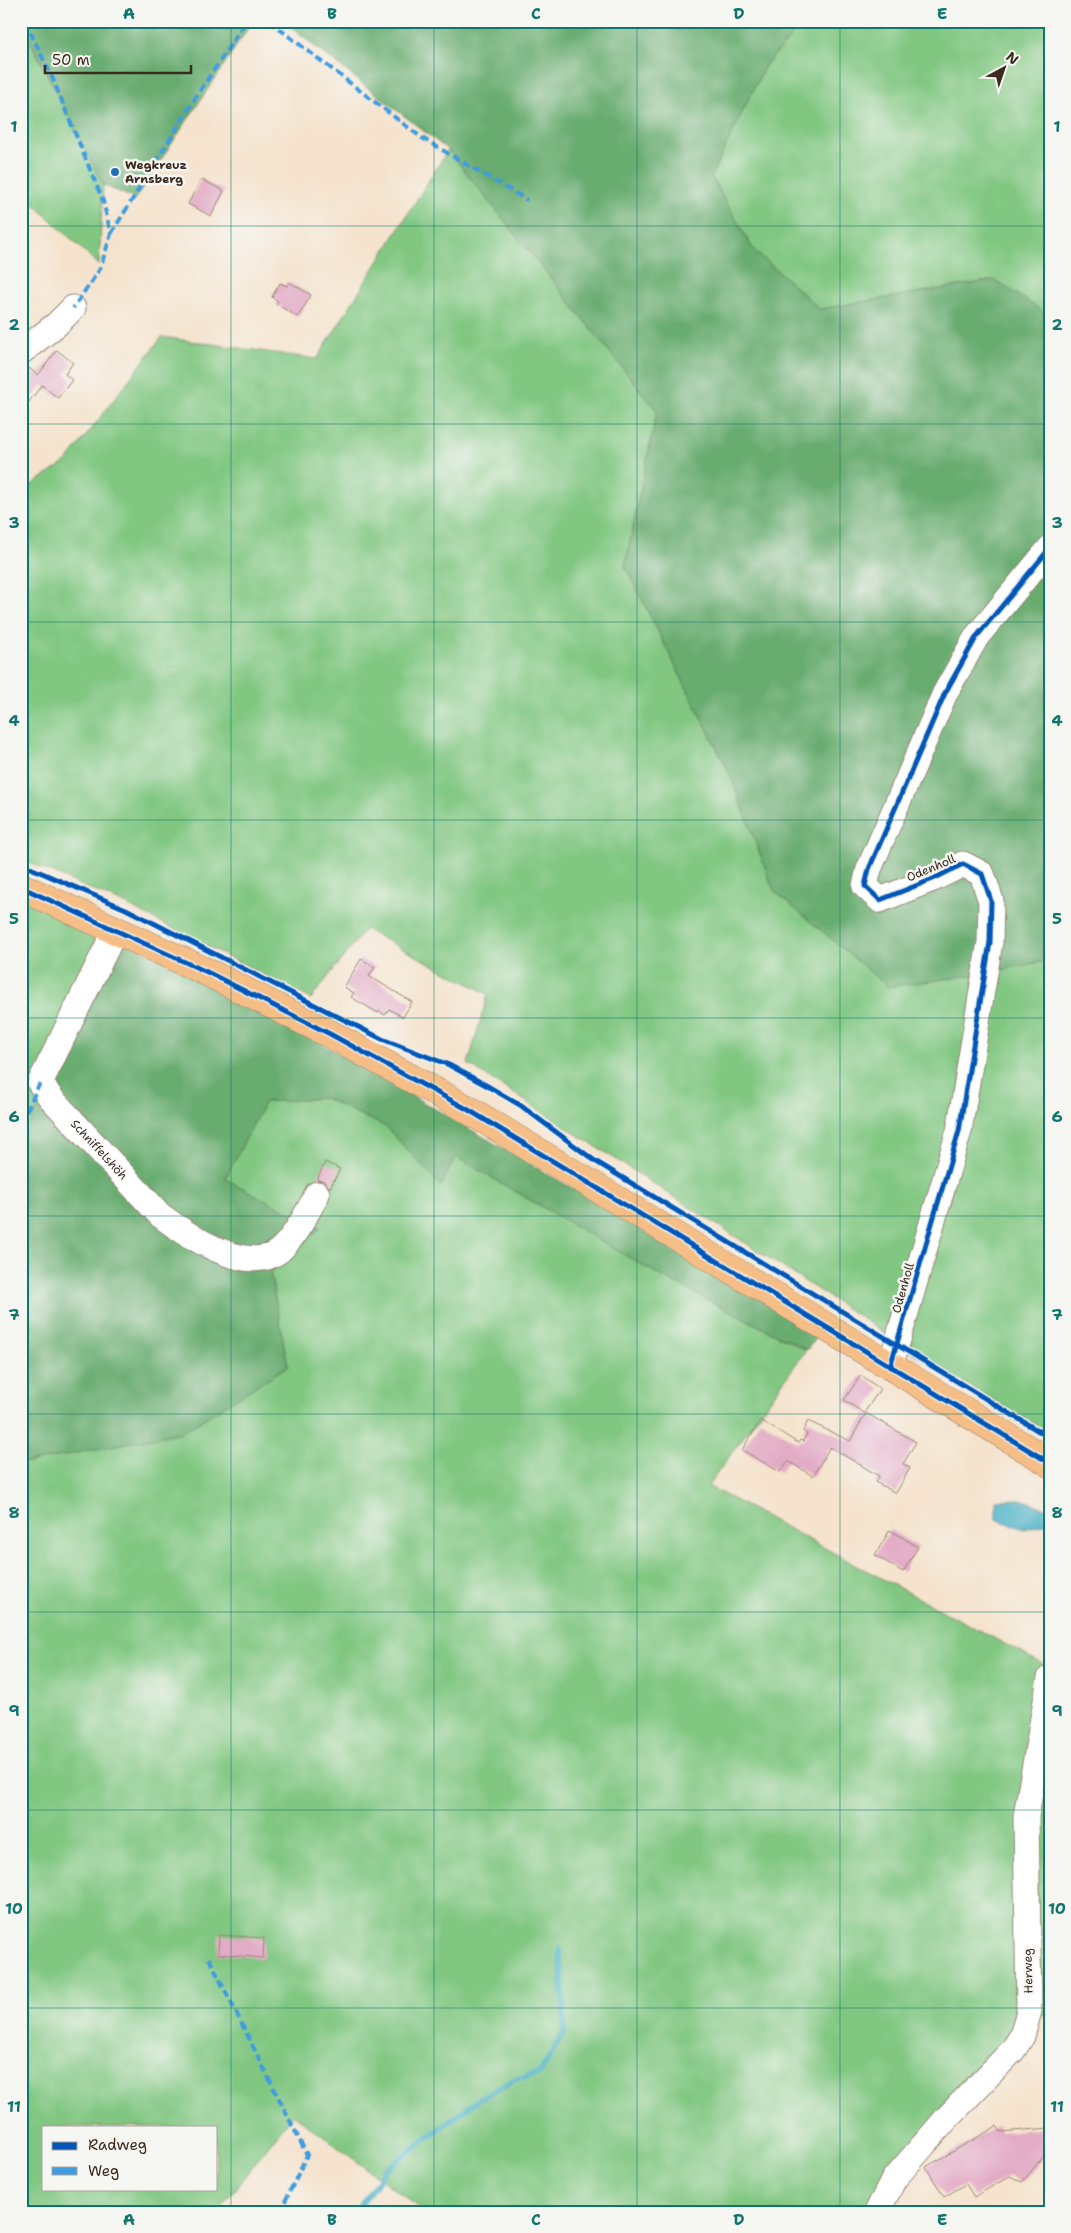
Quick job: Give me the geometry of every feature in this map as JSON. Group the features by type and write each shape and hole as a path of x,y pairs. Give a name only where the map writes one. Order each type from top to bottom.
{"main road":[{"path":"21,887 209,973 330,1034 467,1109 1050,1463"}],"street":[{"path":"21,352 57,324 73,308"},
{"name":"Odenholl","path":"890,1367 959,1130 990,942 990,901 982,874 963,864 933,879 880,900 865,886 869,869 945,694 977,636 1050,548"},
{"name":"Schniffelshöh","path":"116,929 40,1083 51,1098 160,1215 181,1231 211,1248 256,1259 270,1256 279,1251 304,1220 317,1194"},
{"name":"Herweg","path":"878,2212 894,2179 947,2118 1013,2050 1027,2022 1029,2011 1026,1816 1030,1783 1050,1678"}],"green space":[{"path":"21,21 253,21 135,199 103,185"},
{"path":"282,21 805,21 765,66 711,176 753,249 820,309 995,280 1050,316 1050,960 981,974 888,987 774,891 730,774 625,566 657,411 448,150"},
{"path":"805,21 1050,21 1050,316 994,280 820,309 753,249 711,176 765,66"},
{"path":"21,23 103,185 99,265 21,192"},
{"path":"448,150 657,411 625,566 730,774 774,891 981,974 956,1130 894,1339 468,1064 488,994 365,929 311,999 125,904 21,859 21,492 66,462 162,337 317,359"},
{"path":"21,897 121,938 21,1142"},
{"path":"121,938 317,1041 820,1331 807,1350 659,1275 456,1157 441,1186 386,1127 325,1098 265,1102 225,1179 320,1228 270,1272 288,1366 183,1432 27,1463 21,1459 21,1142"},
{"path":"1050,959 1050,1433 901,1346 987,973"},
{"path":"325,1098 386,1127 441,1186 456,1156 658,1274 806,1350 708,1486 1046,1666 1023,1784 1018,2034 874,2212 425,2212 293,2114 217,2212 21,2212 21,1459 27,1463 288,1366 270,1272 320,1228 225,1179 264,1102"},
{"path":"1050,1704 1050,2015 1034,2014 1034,1786"}],"water":[{"path":"1021,1499 1047,1509 1048,1523 1024,1529 996,1519 996,1500"}],"building":[{"path":"201,179 224,191 211,216 188,204"},
{"path":"289,282 311,295 298,317 276,304 278,301 272,297 280,283 287,286"},
{"path":"57,350 73,363 65,374 72,380 58,398 42,385 21,412 21,366 25,365 38,375"},
{"path":"361,959 375,967 369,976 412,1002 403,1017 389,1009 385,1015 379,1011 378,1013 351,997 354,993 344,987"},
{"path":"325,1162 340,1169 330,1188 324,1181 317,1180"},
{"path":"861,1375 880,1389 864,1413 844,1400"},
{"path":"866,1413 916,1442 903,1464 910,1468 896,1493 875,1482 879,1476 830,1447 813,1476 788,1461 780,1472 742,1450 760,1420 798,1443 800,1440 803,1441 807,1434 803,1431 808,1421 850,1441"},
{"path":"890,1530 918,1547 903,1572 875,1555"},
{"path":"219,1935 264,1938 263,1958 218,1954"},
{"path":"997,2126 1001,2132 1050,2128 1050,2149 1022,2182 1010,2176 974,2197 966,2184 944,2197 926,2167"}],"waterway":[{"path":"356,2212 386,2169 479,2099 516,2079 540,2073 565,2030 560,1949"}],"marked path":[{"path":"25,21 52,77 103,201 111,234 100,269 73,308"},
{"path":"111,234 194,100 246,21"},
{"path":"269,21 422,138 527,200"},
{"path":"21,1122 40,1083"},
{"path":"209,1958 307,2155 280,2212"}],"cycle path":[{"path":"890,1367 959,1131 990,942 991,901 982,874 963,864 933,879 880,900 865,886 869,869 945,693 977,636 1050,548"},
{"path":"21,864 126,909 382,1039 449,1065 484,1084 520,1105 595,1161 1050,1438"},
{"path":"21,887 209,973 330,1034 467,1109 1050,1463"}],"place":[{"name":"Wegkreuz Arnsberg","path":"115,172"}]}
